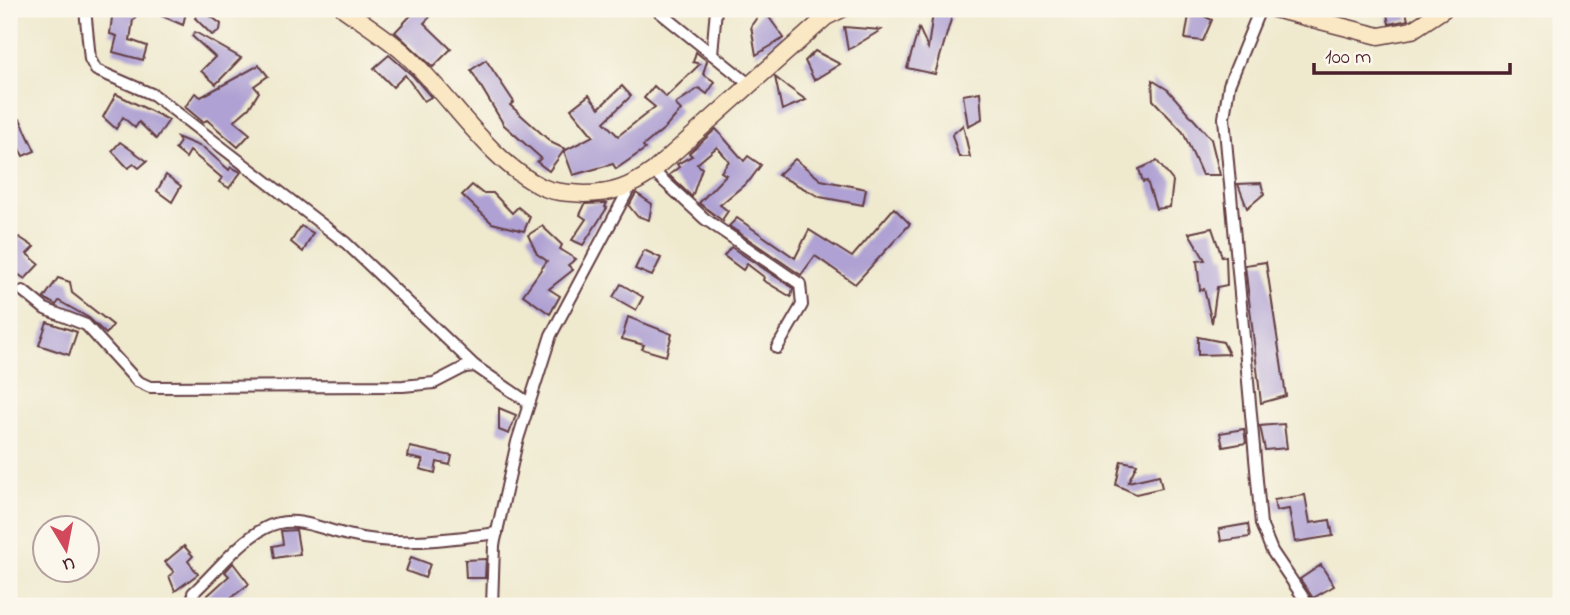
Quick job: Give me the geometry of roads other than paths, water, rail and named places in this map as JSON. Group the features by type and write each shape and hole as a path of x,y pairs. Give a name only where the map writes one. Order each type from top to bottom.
{"main road":[{"path":"344,9 404,53 520,174 543,188 563,193 611,192 630,187 653,171 826,17 842,9"},
{"path":"1274,9 1379,36 1412,30 1444,9"}],"street":[{"path":"85,9 90,60 96,70 154,94 346,243 475,366 529,403"},
{"path":"658,9 749,84"},
{"path":"712,54 716,9"},
{"path":"1260,9 1229,85 1224,118 1261,524 1272,551 1309,606"},
{"path":"653,171 705,219 800,284 802,305 777,348"},
{"path":"492,606 497,533 529,403 551,335 630,187"},
{"path":"23,291 45,309 86,325 133,377 150,387 403,386 434,383 475,366"},
{"path":"194,593 251,538 265,528 280,523 299,521 346,535 391,541 414,542 497,533"}]}
